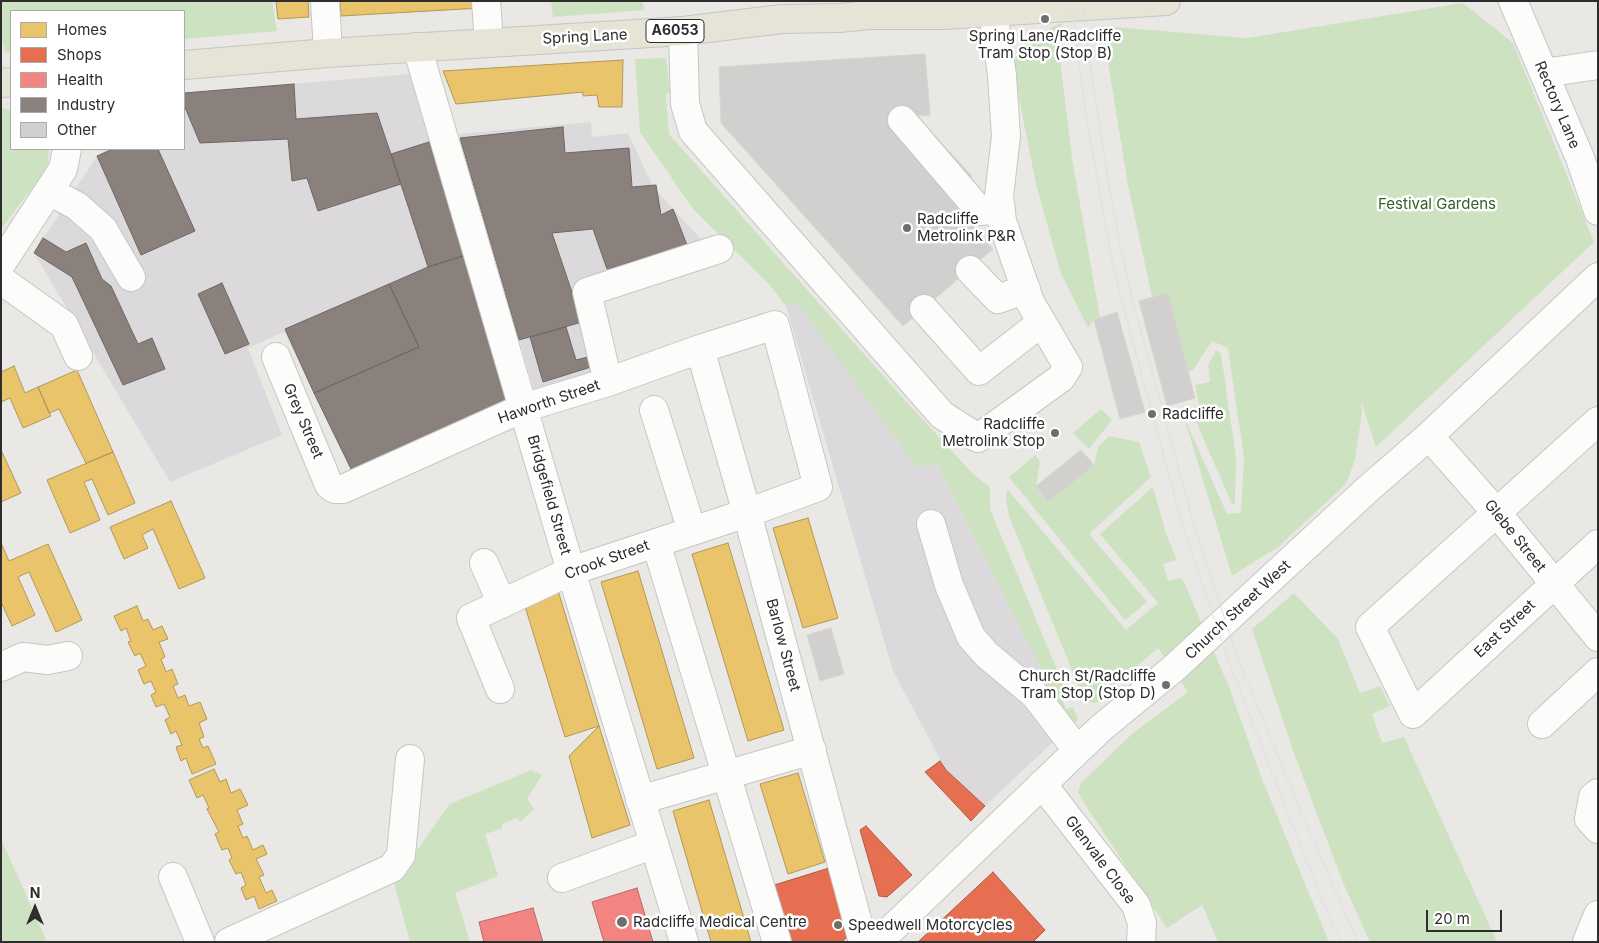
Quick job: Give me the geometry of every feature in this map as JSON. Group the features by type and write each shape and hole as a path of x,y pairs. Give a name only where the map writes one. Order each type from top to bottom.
{"main road":[{"name":"Spring Lane","path":"185,65 328,53 683,31 779,10 838,18 870,15 943,15 1166,1"}],"street":[{"path":"325,1 328,53"},
{"path":"486,1 489,43"},
{"name":"Rectory Lane","path":"1513,1 1544,73 1589,157 1598,211"},
{"path":"683,31 685,104 693,131 942,415 978,438 1060,378 1068,367 1030,302 1002,221 999,196 1006,136 1002,75 992,12"},
{"name":"Bridgefield Street","path":"417,47 571,571 684,942"},
{"path":"1544,73 1598,65"},
{"path":"902,120 980,211 1001,209"},
{"path":"1,264 63,169 67,150"},
{"path":"49,191 77,206 103,229 131,277"},
{"path":"608,382 587,292 719,249"},
{"path":"970,270 998,299 1026,289"},
{"name":"Church Street West","path":"879,940 1101,728 1174,669 1369,488 1429,436 1598,277"},
{"path":"1,280 64,324 78,356"},
{"path":"924,309 979,371 1042,322"},
{"name":"Haworth Street","path":"329,485 335,489 343,489 523,408 608,382 700,349 775,325 818,487"},
{"name":"Barlow Street","path":"700,349 812,750 879,940"},
{"name":"Grey Street","path":"276,357 329,485"},
{"path":"654,410 692,531"},
{"path":"1496,512 1598,421"},
{"name":"Glebe Street","path":"1429,436 1496,512 1598,637"},
{"name":"Crook Street","path":"500,689 471,618 571,571 818,487"},
{"name":"East Street","path":"1496,512 1370,627 1413,714 1598,544"},
{"path":"930,524 949,585 971,637 987,655 1035,695 1078,750"},
{"path":"656,543 777,942"},
{"path":"484,563 502,604"},
{"path":"1,667 23,657 48,660 68,656"},
{"path":"1542,724 1598,672"},
{"path":"640,800 812,750"},
{"path":"229,942 392,868 401,855 410,759"},
{"name":"Glenvale Close","path":"1042,784 1136,904 1142,923 1141,942"},
{"path":"1595,795 1589,820 1598,829"},
{"path":"562,878 654,844"},
{"path":"173,878 200,942"},
{"path":"1588,942 1598,915"}],"shaded area":[{"path":"410,74 429,142 466,255 352,471 284,332 248,348 282,435 170,482 34,253 97,156 105,150 185,150 185,93"},
{"path":"591,122 592,137 628,133 653,187 708,247 572,288 598,375 535,393 459,134"},
{"path":"798,303 916,467 938,465 1070,726 985,806 946,770 893,671 786,306"}],"green space":[{"path":"1,1 272,1 277,31 185,39 185,10 10,10 10,52 5,53 1,31"},
{"path":"551,1 642,1 645,10 553,17"},
{"name":"Festival Gardens","path":"1463,3 1513,43 1594,242 1376,447 1361,401 1362,413 1355,460 1346,484 1278,547 1232,576 1184,417 1227,514 1241,513 1244,458 1228,348 1212,341 1193,370 1188,372 1168,294 1152,297 1128,185 1102,26 1247,38"},
{"path":"1062,23 1059,52 1072,158 1100,318 1094,320 1088,328 1060,271 1036,184 1012,63 1021,49 1041,32"},
{"path":"666,58 670,91 666,95 669,134 902,397 974,475 990,487 990,509 1068,696 1062,700 1066,709 1073,707 1078,720 1070,726 938,465 916,467 798,304 786,306 769,284 693,209 640,132 635,59"},
{"path":"1,108 10,110 10,150 49,150 47,168 1,229"},
{"path":"1216,350 1221,354 1236,458 1235,503 1232,504 1190,408 1199,405 1195,385 1210,382 1208,365"},
{"path":"1101,409 1112,420 1089,449 1073,433"},
{"path":"1109,436 1139,442 1151,477 1089,534 1147,602 1125,620 1009,477 1035,455 1040,462 1036,486 1048,501 1094,465 1098,447"},
{"path":"1153,487 1166,534 1177,560 1163,564 1168,581 1181,578 1184,582 1229,687 1262,779 1329,942 1218,942 1202,905 1167,928 1078,792 1081,783 1133,733 1188,692 1158,648 1096,703 1085,702 1009,516 1006,499 1007,489 1126,630 1158,603 1100,534"},
{"path":"1294,593 1338,639 1360,693 1380,686 1390,706 1372,714 1382,743 1404,737 1497,942 1370,942 1344,885 1295,756 1252,629"},
{"path":"531,770 542,775 527,799 534,809 520,822 517,818 502,824 502,829 485,834 498,876 455,893 470,942 410,942 394,883 450,804"},
{"path":"1,839 47,942 1,942"}],"building: Homes":[{"path":"276,1 308,1 309,17 278,19"},
{"path":"340,1 481,1 481,8 341,16"},
{"path":"623,60 622,107 599,107 597,95 583,96 583,92 456,104 443,71"},
{"path":"14,366 25,393 38,387 51,416 23,428 10,398 1,402 1,372"},
{"path":"77,370 113,452 86,463 59,409 49,413 38,387"},
{"path":"1,450 21,493 1,502"},
{"path":"113,452 135,503 108,515 92,479 84,482 100,520 70,533 47,480"},
{"path":"171,501 205,578 179,589 153,529 142,535 148,548 124,559 110,527"},
{"path":"808,518 838,618 803,628 773,528"},
{"path":"1,543 9,561 48,544 82,620 56,632 29,572 18,577 35,615 12,626 1,602"},
{"path":"728,543 784,730 748,741 692,554"},
{"path":"638,571 694,758 657,769 601,582"},
{"path":"557,587 599,726 565,737 524,603"},
{"path":"137,606 143,621 148,619 153,630 162,626 168,639 159,642 165,657 161,659 166,672 172,669 178,684 173,686 178,698 185,695 189,706 200,702 207,719 199,723 204,737 199,739 203,748 208,746 216,764 192,774 186,758 181,761 176,747 182,745 176,731 171,734 165,720 170,717 164,704 156,707 151,695 156,692 151,681 144,684 138,670 146,666 140,653 135,656 128,642 131,641 126,628 121,631 114,616"},
{"path":"599,726 630,825 592,838 569,756"},
{"path":"214,769 220,782 226,779 231,793 240,789 248,805 237,810 243,824 238,826 243,838 247,836 253,850 263,845 267,854 256,859 264,875 259,877 266,893 272,890 277,901 259,909 254,896 246,900 241,888 246,885 241,872 236,874 229,860 232,858 228,848 222,850 215,834 219,832 207,809 209,808 203,795 197,798 189,780"},
{"path":"798,773 825,862 788,874 760,784"},
{"path":"709,800 751,942 711,942 673,811"}],"building: Shops":[{"path":"940,761 946,770 985,806 971,821 925,772"},
{"path":"866,826 912,875 887,897 879,896 860,830"},
{"path":"829,868 851,933 842,942 788,942 771,886"},
{"path":"993,872 1045,930 1033,942 918,942"}],"building: Health":[{"name":"Radcliffe Medical Centre","path":"637,888 653,942 604,942 592,902"},
{"path":"533,908 543,942 484,942 479,922"}],"building: Industry":[{"path":"294,84 296,119 377,113 401,184 318,211 307,178 292,181 288,139 200,143 185,107 185,93"},
{"path":"563,127 565,153 629,148 632,187 656,185 661,215 673,209 687,245 607,269 593,229 552,233 582,322 519,340 460,138"},
{"path":"429,142 466,255 428,267 391,154"},
{"path":"111,150 158,150 195,231 141,255 97,156"},
{"path":"43,238 66,252 86,243 102,279 111,286 138,344 152,338 165,369 123,385 72,277 34,253"},
{"path":"466,255 509,400 352,471 314,393 419,347 389,284 428,267"},
{"path":"222,283 249,344 225,354 198,294"},
{"path":"389,284 419,347 314,393 285,329"},
{"path":"566,327 576,360 588,357 591,367 543,382 530,337"}],"building: Other":[{"path":"925,54 930,115 916,116 972,176 948,197 993,249 903,326 721,123 719,67"},
{"path":"1168,293 1195,398 1167,406 1139,301"},
{"path":"1117,312 1145,412 1120,419 1094,320"},
{"path":"1081,450 1094,465 1048,502 1036,486"},
{"path":"831,628 844,674 820,681 807,635"}],"tram line":[{"path":"1071,1 1086,115 1111,256 1184,530 1230,665 1341,942"},
{"path":"1083,1 1085,32 1120,245 1134,306 1194,525 1237,656 1301,812 1358,942"}],"place":[{"name":"Spring Lane/Radcliffe Tram Stop (Stop B)","path":"1045,19"},
{"name":"Radcliffe Metrolink P&R","path":"907,228"},
{"name":"Radcliffe","path":"1152,414"},
{"name":"Radcliffe Metrolink Stop","path":"1055,433"},
{"name":"Church St/Radcliffe Tram Stop (Stop D)","path":"1166,685"},
{"name":"Radcliffe Medical Centre","path":"622,922"},
{"name":"Speedwell Motorcycles","path":"838,925"}]}
